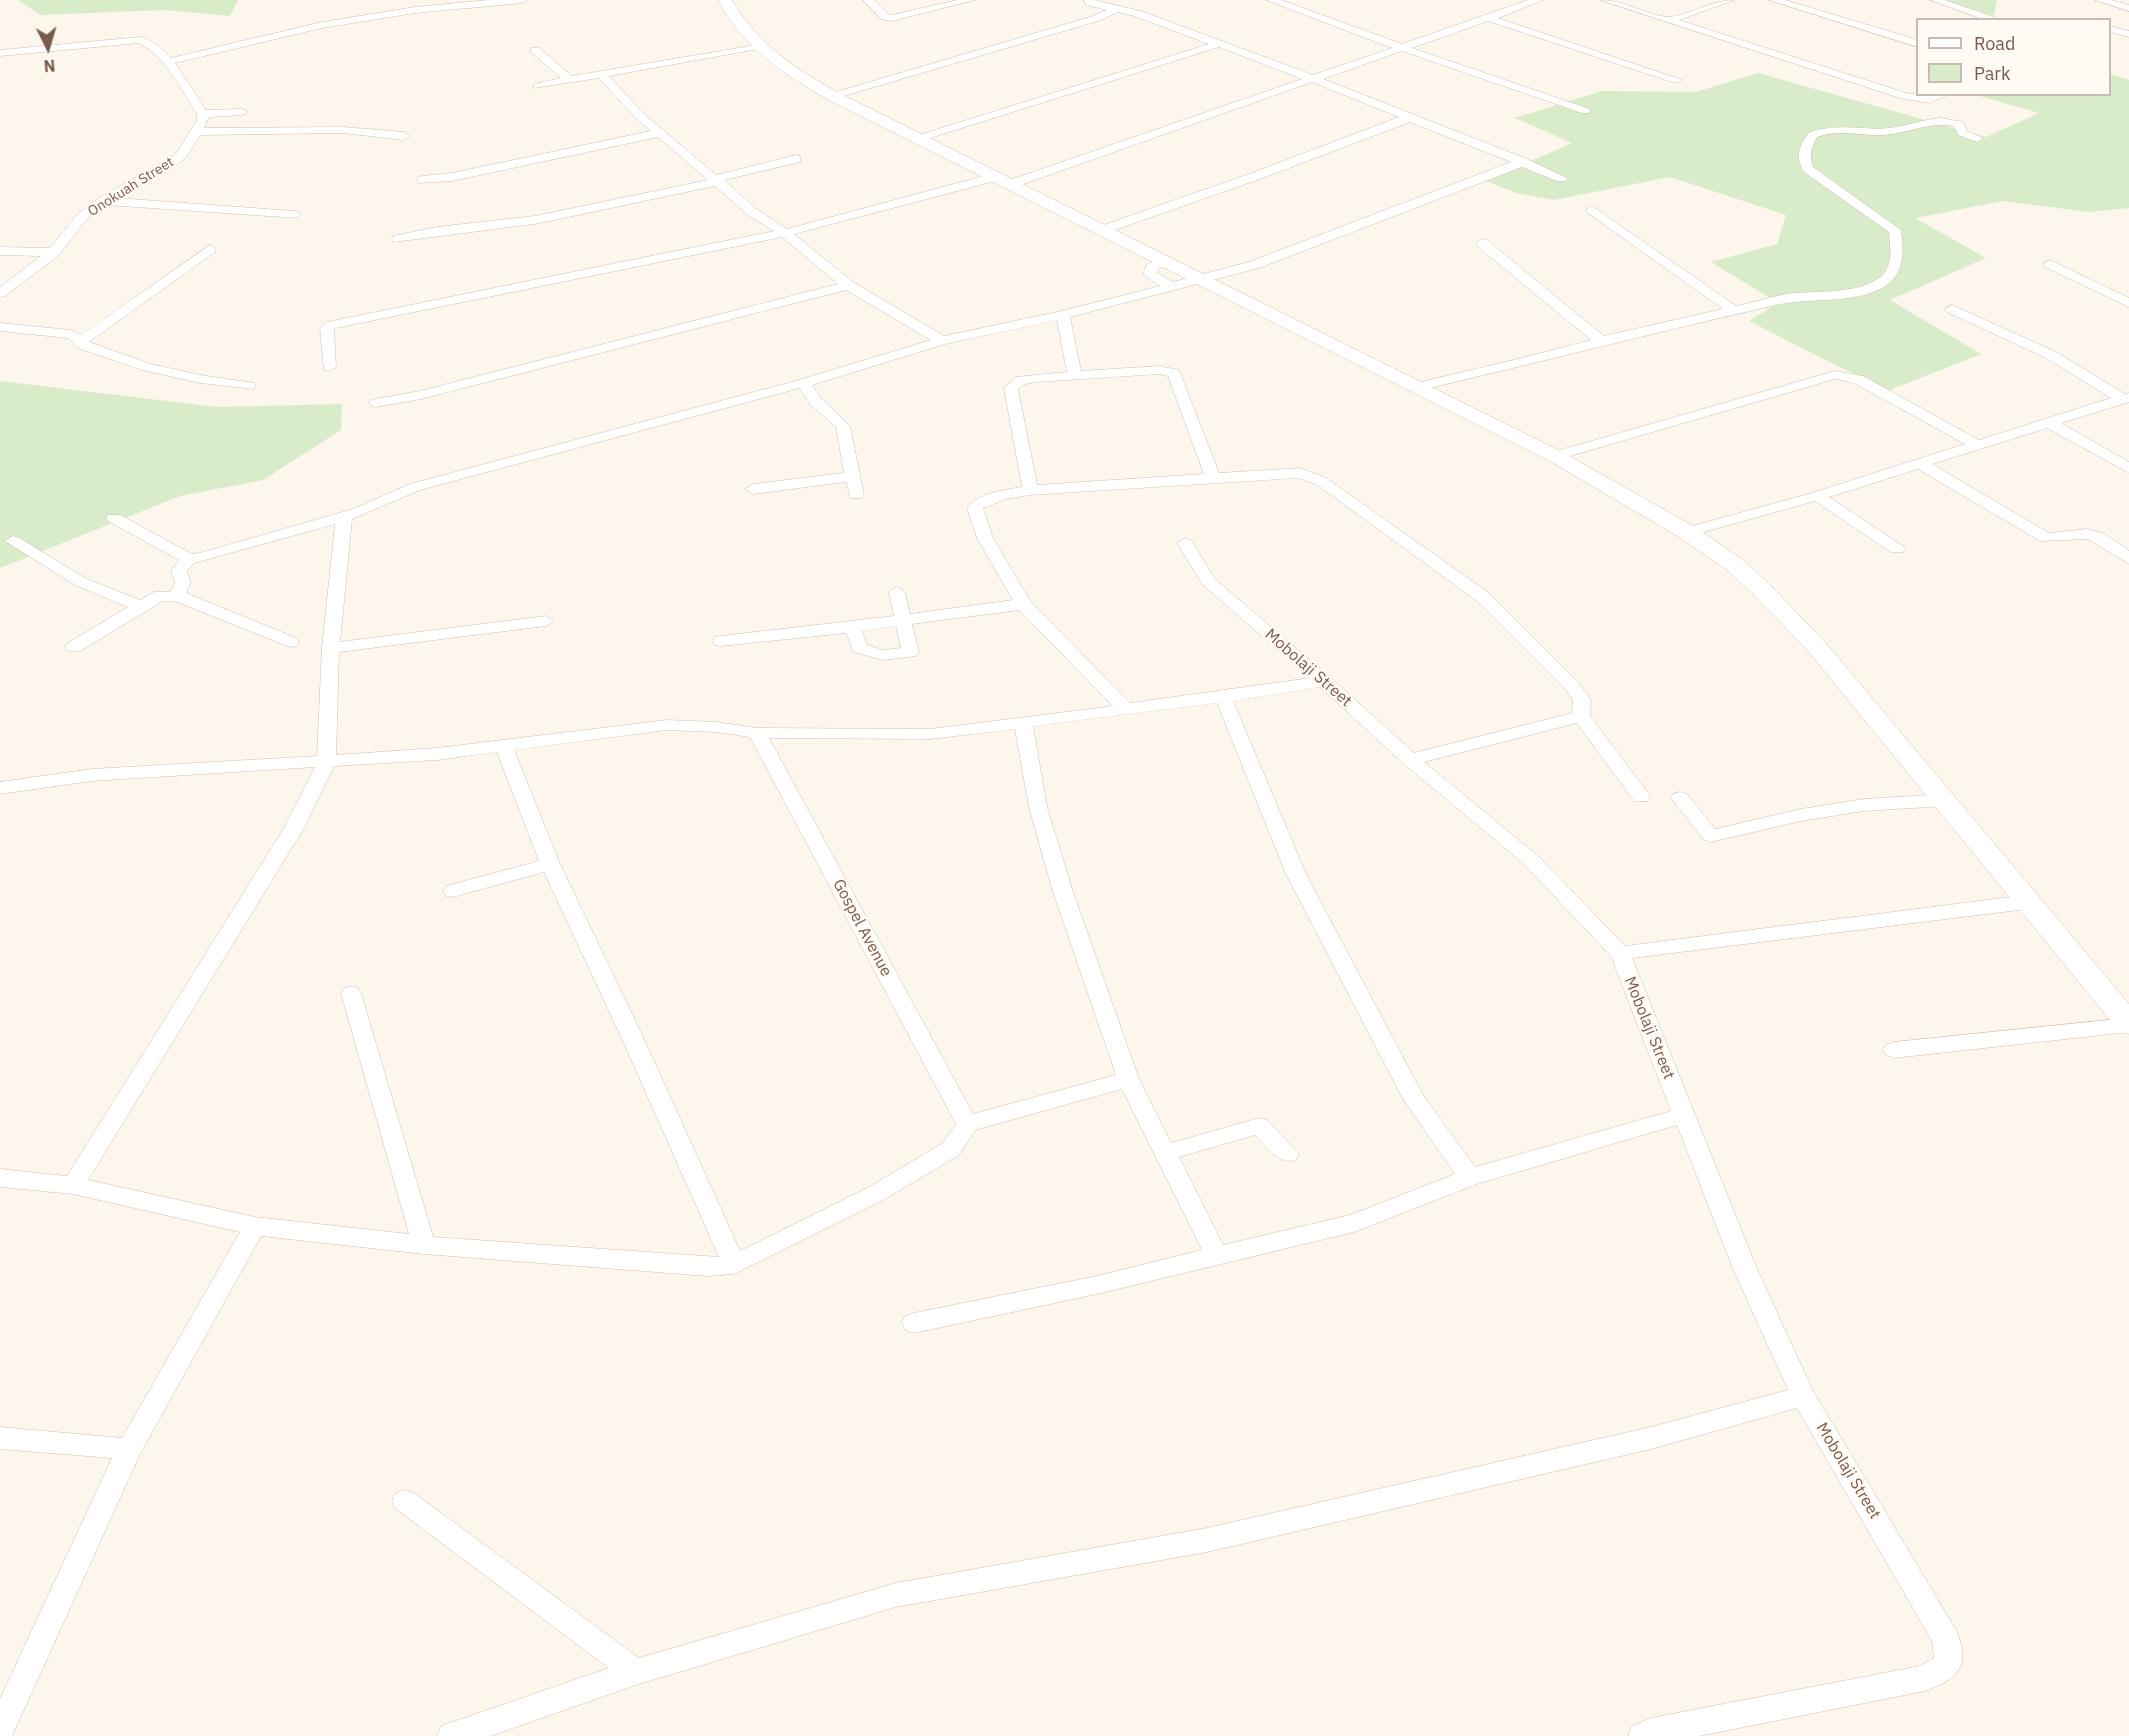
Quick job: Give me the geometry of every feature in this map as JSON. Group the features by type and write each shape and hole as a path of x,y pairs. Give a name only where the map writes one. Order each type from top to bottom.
{"street":[{"path":"167,62 322,25 389,14 522,0"},
{"path":"725,0 733,16 758,46 780,65 833,96 1555,456 1628,496 1735,565 1816,646 2129,1024"},
{"path":"868,0 885,17 890,18 970,0"},
{"path":"1089,0 1090,3 1137,13 1311,78 1561,178"},
{"path":"1271,0 1401,48 1586,111"},
{"path":"329,367 327,329 332,325 784,233 1003,180 1401,48 1538,0"},
{"path":"1605,0 1904,96 1929,100 1940,96"},
{"path":"1670,20 1729,0"},
{"path":"1774,0 1916,44"},
{"path":"1935,0 1990,18"},
{"path":"2100,0 2128,8"},
{"path":"2109,18 2128,8"},
{"path":"833,96 1094,19 1117,9"},
{"path":"1489,18 1676,80"},
{"path":"2111,30 2129,34"},
{"path":"0,53 134,40 152,46 167,62 203,114 242,112"},
{"path":"920,138 1219,44"},
{"path":"538,86 758,46"},
{"path":"535,50 570,80"},
{"path":"601,74 638,114 752,212 784,233 848,285 942,341"},
{"name":"Onokuah Street","path":"0,293 54,252 82,218 103,201 174,162 183,153 203,120 203,114"},
{"path":"1102,230 1256,176 1411,117"},
{"path":"1417,387 1525,362 1600,341 1788,298 1862,290 1887,278 1892,271 1898,257 1895,230 1808,169 1804,156 1813,135 1834,130 1889,132 1945,120 1959,124 1961,132 1977,138"},
{"path":"195,132 343,130 404,136"},
{"path":"422,180 452,177 660,133"},
{"path":"718,182 717,178 796,159"},
{"path":"114,518 189,559 217,555 344,517 370,508 415,487 804,383 942,341 1063,315 1254,265 1523,162"},
{"path":"398,239 436,231 535,220 718,182"},
{"path":"103,201 294,215"},
{"path":"1592,210 1734,310"},
{"path":"1482,243 1600,341"},
{"path":"80,342 210,249"},
{"path":"0,251 54,252"},
{"path":"1166,262 1152,267 1150,274 1171,287"},
{"path":"2050,264 2129,303"},
{"path":"376,403 421,395 496,374 615,347 848,285"},
{"path":"1952,309 2050,355 2126,398"},
{"path":"1063,315 1075,375"},
{"path":"0,327 70,334 90,348 147,367 200,379 249,386"},
{"path":"1030,490 1011,387 1021,380 1075,375 1159,370 1174,373 1214,478"},
{"path":"1555,456 1835,375 1858,379 1977,445"},
{"path":"804,383 815,401 843,426 856,495"},
{"path":"1687,532 1817,496 2126,398"},
{"path":"2049,423 2129,468"},
{"path":"1919,463 2046,538 2088,534 2099,537 2129,559"},
{"path":"1126,709 1023,604 984,538 975,508 984,500 1030,490 1300,473 1321,481 1483,597 1572,686 1582,700 1581,716 1641,797"},
{"path":"753,489 853,477"},
{"path":"1817,496 1897,549"},
{"path":"73,1185 294,828 326,763 331,648 344,517"},
{"path":"13,542 81,582 141,606"},
{"name":"Mobolaji Street","path":"1185,543 1209,582 1324,681 1410,760 1530,859 1620,953 1745,1269 1803,1396 1946,1639 1948,1665 1925,1678 1652,1732 1642,1736"},
{"path":"176,596 183,582 179,572 189,559"},
{"path":"852,627 860,648 883,655 910,652 897,592"},
{"path":"74,647 141,606 160,597 176,596 290,642"},
{"path":"721,641 852,627 1023,604"},
{"path":"331,648 546,621"},
{"path":"0,788 92,775 326,763 504,747 667,725 716,727 757,733 930,734 1223,697 1324,681"},
{"path":"1223,697 1296,874 1414,1099 1470,1178"},
{"path":"1410,760 1581,716"},
{"path":"1023,723 1038,807 1062,889 1128,1079 1216,1255"},
{"name":"Gospel Avenue","path":"757,733 967,1124"},
{"path":"504,747 550,864 633,1039 734,1265"},
{"path":"1680,798 1711,836 1801,815 1864,805 1945,800"},
{"path":"453,891 550,864"},
{"path":"1620,953 2027,902"},
{"path":"351,993 424,1245"},
{"path":"1894,1050 2129,1024"},
{"path":"0,1178 73,1185 255,1226 424,1245 707,1267 734,1265 877,1193 951,1149 967,1124 1128,1079"},
{"path":"914,1323 1097,1285 1354,1223 1470,1178 1685,1115"},
{"path":"1165,1153 1259,1126 1288,1154"},
{"path":"0,1730 129,1449 255,1226"},
{"path":"451,1736 636,1672 896,1595 1207,1540 1651,1437 1803,1396"},
{"path":"0,1438 129,1449"},
{"path":"405,1501 636,1672"}],"green space":[{"path":"18,0 238,0 230,16 164,10 40,15"},
{"path":"1943,0 1997,0 1994,16"},
{"path":"1758,73 1986,137 2039,113 1980,96 2111,96 2111,74 2129,80 2129,208 2089,212 2003,201 1915,218 1986,258 1890,300 1981,354 1887,391 1749,321 1778,303 1711,262 1777,244 1786,215 1670,177 1554,200 1516,193 1486,181 1572,143 1515,118 1602,91 1696,92"},
{"path":"0,381 217,407 342,404 341,430 263,480 180,496 0,568"}]}
